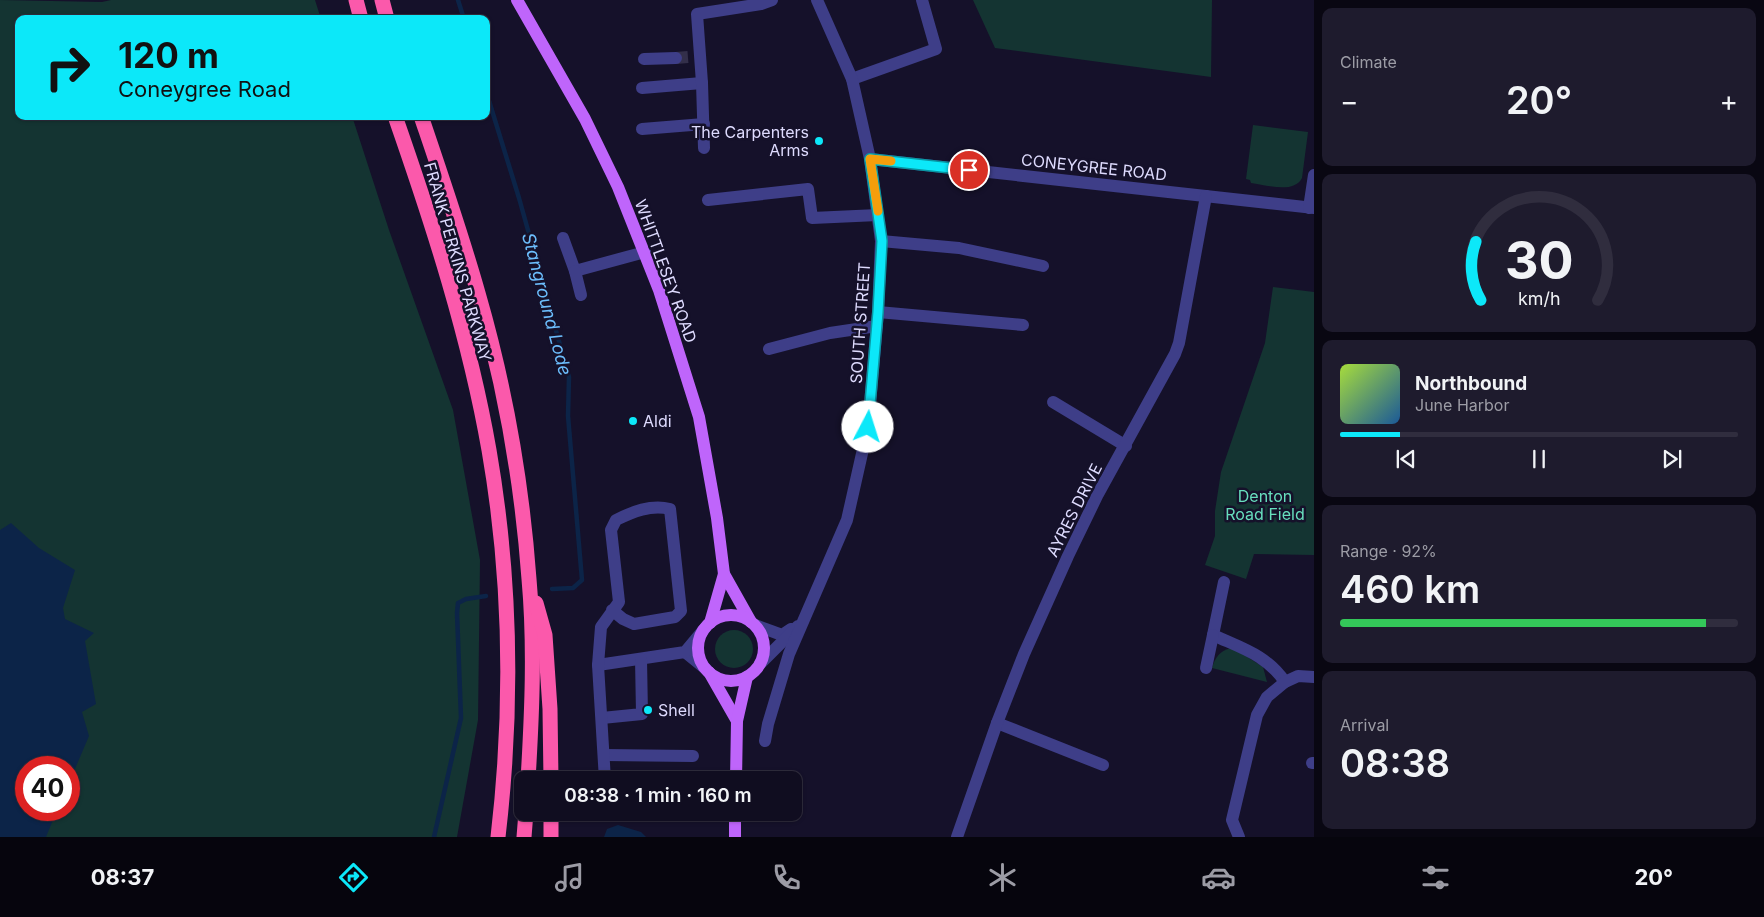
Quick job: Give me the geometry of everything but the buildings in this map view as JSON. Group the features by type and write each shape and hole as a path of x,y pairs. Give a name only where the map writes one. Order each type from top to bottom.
{"highway":[{"path":"356,0 360,15"},
{"path":"382,0 386,15"},
{"name":"FRANK PERKINS PARKWAY","path":"396,120 454,297 475,382 489,450 503,572 506,636 507,711 503,793 498,837"},
{"name":"FRANK PERKINS PARKWAY","path":"422,120 476,285 499,377 513,447 530,580 532,712 529,771"},
{"path":"530,580 545,635 550,708 551,771"},
{"path":"490,837 503,793"},
{"path":"524,837 525,821"},
{"path":"551,837 552,821"}],"main road":[{"name":"WHITTLESEY ROAD","path":"517,0 585,118 618,187 645,252 699,417 717,518 724,574 753,623"},
{"name":"WHITTLESEY ROAD","path":"708,625 724,574"},
{"path":"707,670 717,678 727,681 747,677 755,671 764,654 764,644 761,634 753,623 741,616 719,617 708,625 700,637 698,648 700,659 737,722"},
{"path":"736,771 737,722 747,677"},
{"path":"735,821 735,837"}],"street":[{"path":"704,148 702,83 688,57 697,14 760,4 772,0"},
{"name":"SOUTH STREET","path":"760,664 805,618 847,520 868,427 877,326 882,241 870,159 852,79 817,0"},
{"path":"852,79 936,49 922,0"},
{"path":"644,59 688,57"},
{"path":"642,88 702,83"},
{"path":"642,128 704,124"},
{"name":"CONEYGREE ROAD","path":"870,159 1311,208"},
{"path":"1311,208 1314,175"},
{"path":"708,200 808,189 812,218 878,214"},
{"name":"AYRES DRIVE","path":"957,837 997,723 1024,654 1068,556 1098,494 1170,364 1179,343 1206,196"},
{"path":"563,238 581,295"},
{"path":"882,241 959,248 1043,266"},
{"path":"575,272 645,252"},
{"path":"878,312 1023,325"},
{"path":"769,348 830,333 877,326"},
{"path":"1053,402 1126,446"},
{"path":"605,771 598,665 600,627 612,610 619,602 612,530 616,520 634,511 660,506 670,509 681,611 675,617 634,624 623,619 612,610"},
{"path":"1206,668 1224,582"},
{"path":"753,623 782,635 805,618"},
{"path":"765,741 763,722 805,618"},
{"path":"598,665 685,652 708,625"},
{"path":"1213,634 1261,657 1277,671 1285,682"},
{"path":"685,652 707,670"},
{"path":"602,718 642,714 641,659"},
{"path":"1239,837 1232,820 1257,715 1267,697 1285,682 1298,676 1314,677"},
{"path":"997,723 1103,765"},
{"path":"604,755 693,756"}],"green space":[{"path":"0,0 102,2 111,0 315,0 320,15 15,15 15,120 353,120 389,230 453,410 480,560 478,720 457,837 0,837"},
{"path":"973,0 1212,0 1211,77 995,48"},
{"path":"1253,125 1308,132 1302,178 1298,183 1293,186 1280,187 1251,183 1250,180 1246,179"},
{"name":"Denton Road Field","path":"1273,287 1314,292 1314,555 1254,554 1246,579 1205,565 1215,536 1215,511 1221,472 1265,343"},
{"path":"734,630 747,636 753,649 747,662 734,668 721,662 715,649 721,636"},
{"path":"1231,648 1263,667 1267,682 1212,668 1218,655"}],"water":[{"path":"11,523 39,548 75,570 63,608 65,619 94,633 85,641 96,704 82,712 89,736 80,757 15,756 15,821 53,821 46,837 0,837 0,530"},
{"path":"618,825 641,832 646,837 604,837 607,829"}],"waterway":[{"name":"Stanground Lode","path":"458,0 463,15"},
{"name":"Stanground Lode","path":"490,104 519,198 569,377 568,416 582,580 573,588 552,589"},
{"name":"Stanground Lode","path":"434,837 461,718 458,603 466,599 486,596"}],"tunnel":[{"path":"676,58 688,57"}],"slow traffic":[{"path":"878,211 870,159 891,161"}],"place":[{"name":"The Carpenters Arms","path":"819,141"},
{"name":"Aldi","path":"633,421"},
{"name":"Shell","path":"648,710"}],"route":[{"path":"868,427 882,241 870,159 969,170"}]}
